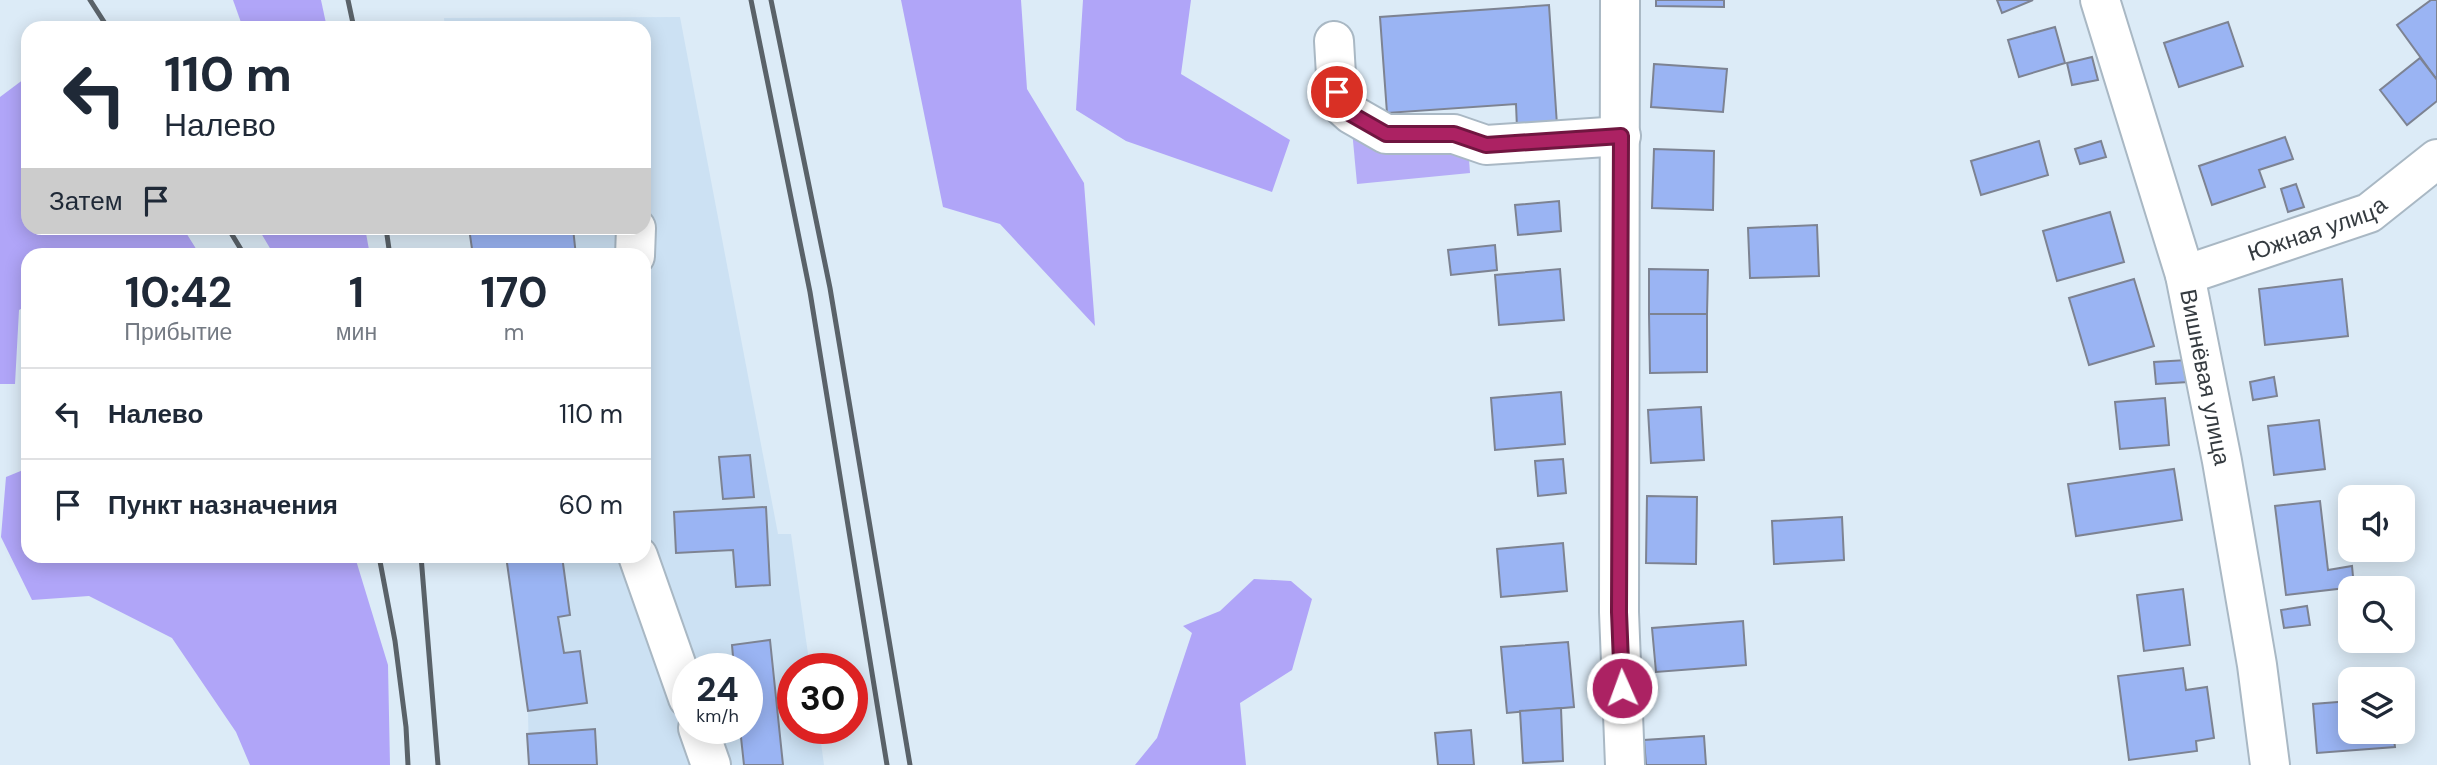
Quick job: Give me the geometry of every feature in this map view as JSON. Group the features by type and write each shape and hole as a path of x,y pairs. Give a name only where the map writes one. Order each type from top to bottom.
{"street":[{"path":"1620,0 1619,612 1625,765"},
{"name":"Вишнёвая улица","path":"2100,0 2185,275 2227,489 2257,665 2270,765"},
{"path":"1334,41 1337,92 1341,105 1351,114 1386,134 1454,134 1486,145 1621,136"},
{"name":"Южная улица","path":"2185,275 2369,213 2437,159"},
{"path":"640,563 672,653"},
{"path":"704,744 711,765"}],"shaded area":[{"path":"233,0 321,0 326,21 240,21"},
{"path":"901,0 1021,0 1027,89 1084,183 1095,326 1000,224 943,207"},
{"path":"1083,0 1191,0 1181,74 1290,140 1272,192 1126,141 1076,110"},
{"path":"680,17 778,534 791,534 808,653 777,653 777,744 821,744 824,765 529,765 528,711 507,563 651,563 651,248 472,248 470,235 651,235 651,21 444,21 444,18"},
{"path":"21,81 21,235 187,235 196,248 21,248 21,309 15,384 0,384 0,97"},
{"path":"1352,130 1468,146 1470,173 1357,184"},
{"path":"262,235 366,235 369,248 270,248"},
{"path":"21,471 21,563 357,563 388,665 390,765 250,765 236,732 172,638 89,596 32,600 1,537 6,477"},
{"path":"1254,579 1291,581 1312,599 1292,670 1240,703 1246,765 1135,765 1157,738 1192,633 1183,626 1220,611"}],"building":[{"path":"1656,0 1724,0 1724,7 1656,6"},
{"path":"1997,0 2033,0 2002,13"},
{"path":"2431,0 2437,0 2437,80 2397,25"},
{"path":"1549,5 1557,125 1517,128 1516,104 1387,113 1380,17"},
{"path":"2228,22 2243,66 2179,87 2164,43"},
{"path":"2055,27 2065,63 2019,77 2008,40"},
{"path":"2092,57 2098,80 2072,85 2067,63"},
{"path":"2420,58 2437,80 2437,101 2407,125 2380,90"},
{"path":"1654,64 1727,69 1723,112 1651,107"},
{"path":"2285,137 2293,159 2259,170 2265,187 2212,205 2199,166"},
{"path":"2039,141 2048,175 1981,195 1971,161"},
{"path":"2101,141 2106,157 2080,164 2075,149"},
{"path":"1654,149 1714,151 1713,210 1652,208"},
{"path":"2296,184 2304,207 2288,212 2281,189"},
{"path":"1559,201 1561,231 1518,235 1515,205"},
{"path":"2110,212 2124,262 2057,281 2043,231"},
{"path":"1817,225 1819,276 1750,278 1748,228"},
{"path":"470,235 574,235 575,248 472,248"},
{"path":"1495,245 1497,270 1451,275 1448,250"},
{"path":"1560,269 1564,320 1499,325 1495,275"},
{"path":"1649,269 1708,270 1707,314 1649,314"},
{"path":"2134,279 2154,346 2089,365 2069,298"},
{"path":"2342,279 2348,336 2265,345 2259,289"},
{"path":"1649,314 1707,314 1707,372 1650,373"},
{"path":"2187,360 2188,382 2156,384 2154,362"},
{"path":"2274,377 2277,396 2253,400 2250,382"},
{"path":"1561,392 1565,444 1495,450 1491,398"},
{"path":"2165,398 2169,445 2120,449 2115,402"},
{"path":"1701,407 1704,460 1651,463 1648,410"},
{"path":"2319,420 2325,469 2274,475 2268,426"},
{"path":"750,455 754,497 723,499 719,457"},
{"path":"1563,459 1566,493 1538,496 1535,461"},
{"path":"2174,469 2182,520 2076,536 2068,484"},
{"path":"1647,496 1697,497 1696,564 1646,563"},
{"path":"2320,501 2328,570 2352,566 2353,576 2338,576 2338,589 2286,595 2275,506"},
{"path":"766,507 770,585 736,587 733,550 676,553 674,512"},
{"path":"1842,517 1844,560 1774,564 1772,521"},
{"path":"1563,543 1567,591 1501,597 1497,549"},
{"path":"507,563 563,563 570,615 558,617 564,653 580,651 587,703 528,711"},
{"path":"2183,589 2190,645 2144,651 2137,595"},
{"path":"2307,606 2310,625 2284,628 2281,610"},
{"path":"1743,621 1746,665 1656,672 1652,628"},
{"path":"770,640 777,707 777,744 781,744 783,765 744,765 742,744 763,744 763,653 733,653 732,645"},
{"path":"1568,642 1574,707 1507,713 1501,647"},
{"path":"2183,668 2186,690 2207,687 2214,738 2196,741 2197,751 2129,760 2118,676"},
{"path":"2338,702 2338,744 2395,744 2395,747 2317,753 2313,704"},
{"path":"1561,708 1563,761 1523,763 1520,711"},
{"path":"595,729 597,765 529,765 527,734"},
{"path":"1471,730 1474,765 1438,765 1435,733"},
{"path":"1704,736 1706,765 1646,765 1644,740"}],"railway":[{"path":"90,0 104,21"},
{"path":"348,0 352,21"},
{"path":"751,0 810,292 887,765"},
{"path":"771,0 830,288 910,765"},
{"path":"232,235 240,248"},
{"path":"387,235 389,248"},
{"path":"380,563 395,641 408,765"},
{"path":"422,563 438,765"}],"route":[{"path":"1337,92 1341,105 1351,114 1376,130 1394,136 1454,134 1486,145 1495,145 1621,136 1619,612 1622,688"}]}
